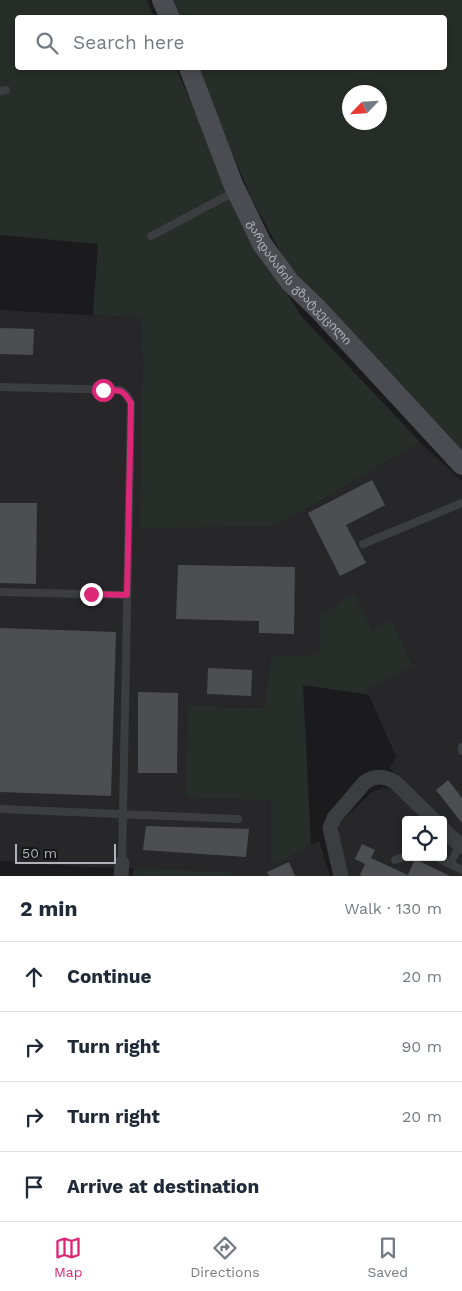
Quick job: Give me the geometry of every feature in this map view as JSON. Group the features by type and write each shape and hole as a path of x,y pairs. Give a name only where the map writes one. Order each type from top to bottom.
{"main road":[{"path":"162,0 169,15"},
{"name":"გარდაბანის გზატკეცილი","path":"189,70 236,191 262,244 290,282 317,308 462,465"}],"street":[{"path":"341,876 331,840 330,828 334,818 365,782 371,778 387,778 395,782 430,816"},
{"path":"447,833 461,846"}],"lane":[{"path":"151,236 236,191"},
{"path":"0,387 120,390 126,394 131,403 122,869"},
{"path":"363,544 462,503"},
{"path":"0,592 127,595"},
{"path":"0,809 238,819"},
{"path":"450,864 461,846"},
{"path":"395,860 402,857"},
{"path":"444,861 462,870"}],"shaded area":[{"path":"0,0 147,0 153,15 15,15 15,70 177,70 250,236 302,317 420,442 310,507 269,526 140,528 143,374 141,318 93,315 98,244 0,235"},
{"path":"169,0 462,0 462,453 286,262 253,201 197,70 447,70 447,15 175,15"},
{"path":"0,310 141,318 143,374 310,507 420,442 462,481 462,839 447,824 447,816 439,816 390,768 396,756 366,689 413,664 392,620 372,631 320,615 319,654 271,656 266,708 189,705 271,800 271,866 319,841 330,876 233,876 233,872 88,867 0,861"},
{"path":"354,594 372,630 392,620 413,665 367,689 370,695 303,685 311,845 271,866 271,800 186,797 188,705 265,708 271,656 319,654 320,615"},
{"path":"382,788 395,789 421,816 402,816 402,861 447,861 447,842 462,856 462,876 346,876 338,839 339,824 372,792"},
{"path":"134,868 233,872 233,876 132,876"}],"building":[{"path":"0,328 34,329 33,355 0,354"},
{"path":"372,480 385,505 346,525 366,563 340,576 308,513"},
{"path":"0,503 37,503 36,584 0,583"},
{"path":"178,565 295,567 294,634 259,633 259,621 176,619"},
{"path":"0,628 116,632 111,796 0,792"},
{"path":"208,668 252,670 251,696 207,694"},
{"path":"138,692 178,693 177,773 138,773"},
{"path":"448,780 462,798 462,823 436,790"},
{"path":"146,826 249,829 246,857 143,850"},
{"path":"362,844 375,850 371,858 408,875 414,861 419,861 450,876 362,876 360,875 365,864 355,859"},
{"path":"289,862 295,876 269,876 267,872"}],"route":[{"path":"91,594 127,595 131,403 126,394 120,390 103,390"}]}
